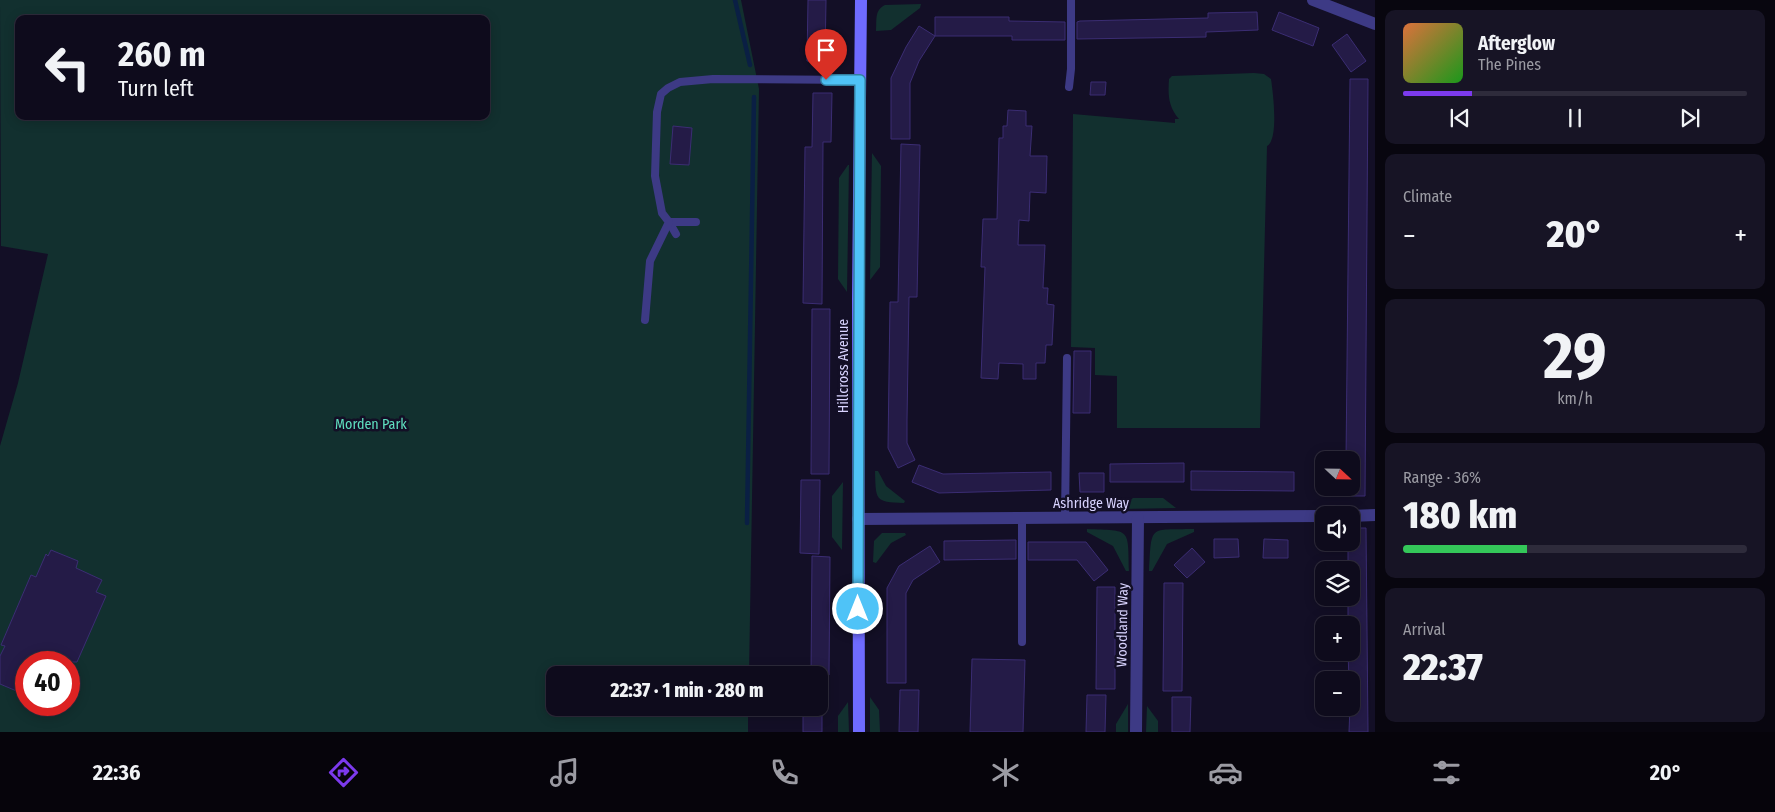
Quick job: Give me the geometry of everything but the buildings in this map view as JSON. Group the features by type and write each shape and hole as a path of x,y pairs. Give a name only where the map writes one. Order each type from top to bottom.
{"street":[{"name":"Hillcross Avenue","path":"859,732 858,519 861,0"},
{"path":"1313,0 1375,24"},
{"path":"1360,516 1375,515"},
{"name":"Ashridge Way","path":"858,519 1315,516"},
{"name":"Woodland Way","path":"1136,732 1138,518"}],"lane":[{"path":"1069,87 1072,0"},
{"path":"676,234 662,214 655,176 657,112 662,94 668,88 680,82 713,79 860,80"},
{"path":"669,222 696,222"},
{"path":"645,320 650,261 669,222"},
{"path":"1065,518 1067,358"},
{"path":"1022,518 1022,642"}],"green space":[{"name":"Morden Park","path":"0,0 741,0 759,89 749,666 546,666 546,716 748,716 748,732 0,732 0,446 18,383 48,254 1,246"},
{"path":"921,4 920,8 891,30 876,31 876,20 881,7 885,5"},
{"path":"1264,74 1271,79 1274,115 1273,135 1271,142 1267,146 1260,428 1117,428 1117,376 1095,375 1095,348 1071,347 1073,114 1175,123 1175,119 1179,119 1173,110 1169,95 1169,79 1172,76"},
{"path":"872,153 881,166 880,267 870,280"},
{"path":"848,165 847,292 838,279 839,178"},
{"path":"875,471 878,471 886,486 905,501 904,503 887,502 879,498 876,488"},
{"path":"843,482 842,550 832,537 832,496"},
{"path":"1133,498 1163,498 1176,508 1120,509"},
{"path":"1087,529 1112,530 1124,534 1128,546 1129,571 1126,571 1113,546 1087,532"},
{"path":"1168,529 1194,529 1194,532 1167,544 1152,571 1149,571 1152,537 1155,533"},
{"path":"882,533 905,533 906,535 891,543 876,563 873,562 874,541"},
{"path":"870,697 879,710 880,732 870,732"},
{"path":"848,702 849,732 838,732 838,716"},
{"path":"1128,704 1128,732 1116,732 1116,724"},
{"path":"1147,706 1158,721 1158,732 1146,732"}],"waterway":[{"path":"735,0 750,65"},
{"path":"747,523 754,97"}],"route":[{"path":"826,80 860,80 858,609"}]}
